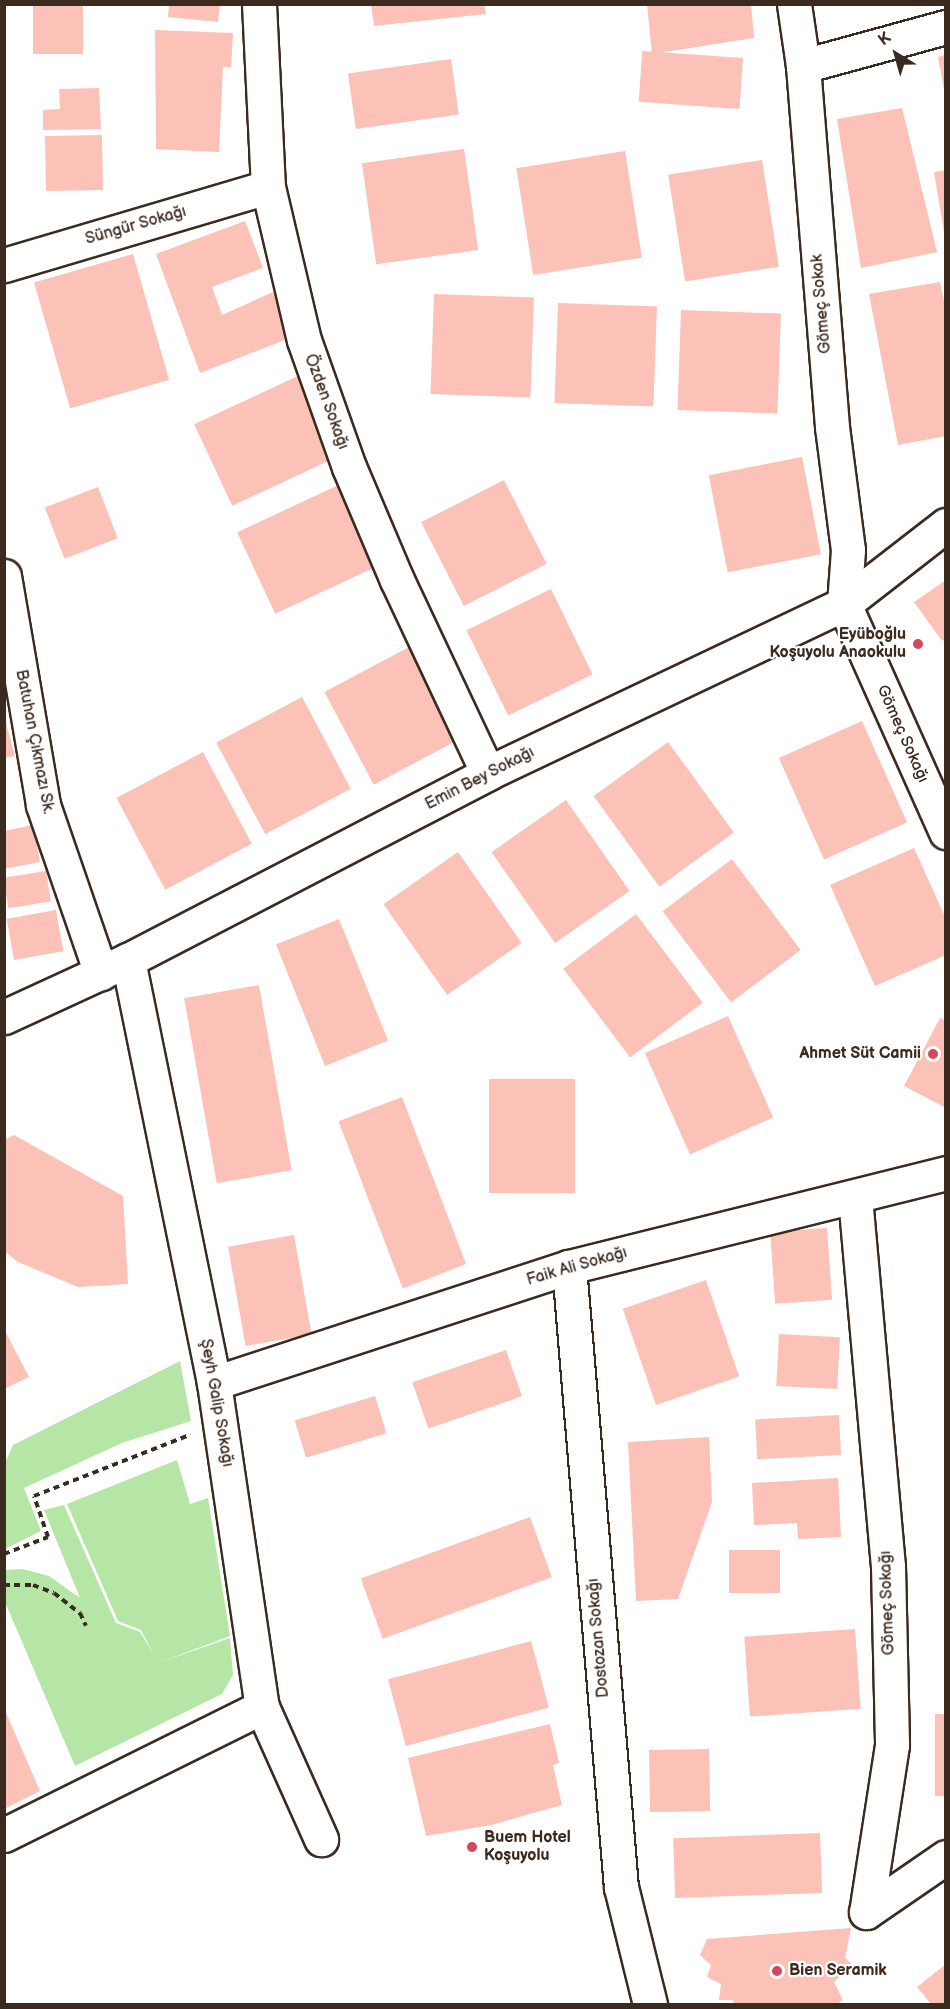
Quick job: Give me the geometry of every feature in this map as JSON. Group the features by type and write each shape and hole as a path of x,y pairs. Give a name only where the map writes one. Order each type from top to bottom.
{"street":[{"name":"Özden Sokağı","path":"259,4 268,187 304,340 349,467 407,603 488,773"},
{"name":"Gömeç Sokak","path":"794,4 803,66 832,427 848,550 844,604"},
{"path":"803,66 945,27"},
{"name":"Süngür Sokağı","path":"4,265 268,187"},
{"name":"Emin Bey Sokağı","path":"4,1017 115,966 488,773 844,604 945,525"},
{"name":"Batuhan Çıkmazı Sk.","path":"4,576 43,805 115,966"},
{"name":"Gömeç Sokağı","path":"844,604 945,832"},
{"name":"Şeyh Galip Sokağı","path":"115,966 214,1383 262,1707 321,1839"},
{"name":"Faik Ali Sokağı","path":"214,1383 568,1268 945,1173"},
{"name":"Gömeç Sokağı","path":"855,1197 888,1566 892,1733 866,1912 945,1857"},
{"name":"Dostozan Sokağı","path":"568,1268 620,1876 650,2004"},
{"path":"4,1835 262,1707"}],"path":[{"path":"4,1554 48,1537 34,1496 177,1441"},
{"path":"4,1585 33,1585 54,1593 80,1613 86,1626"}],"green space":[{"path":"180,1361 191,1421 122,1443 24,1488 41,1531 5,1549 5,1463 13,1445"},
{"path":"177,1460 190,1504 208,1498 230,1636 158,1663 230,1638 233,1675 222,1694 75,1766 5,1602 5,1570 23,1569 49,1576 80,1598 44,1510 64,1505 116,1623 140,1632 153,1653 141,1630 118,1621 67,1504"}],"building":[{"path":"33,4 83,4 83,54 33,54"},
{"path":"169,4 220,4 218,22 168,17"},
{"path":"371,4 484,4 486,14 374,26"},
{"path":"647,4 751,4 754,38 652,54"},
{"path":"155,30 233,33 231,67 223,67 219,152 156,149"},
{"path":"642,51 743,58 739,109 639,102"},
{"path":"946,55 946,88 944,89 938,57"},
{"path":"451,59 459,114 356,129 348,73"},
{"path":"99,88 101,129 43,130 43,110 60,109 59,89"},
{"path":"902,108 937,252 861,268 837,119"},
{"path":"102,135 103,190 46,191 45,136"},
{"path":"464,149 478,250 376,264 362,163"},
{"path":"625,151 642,258 533,275 516,168"},
{"path":"762,160 779,267 685,282 668,175"},
{"path":"946,170 946,232 944,232 934,172"},
{"path":"245,221 263,268 212,287 222,315 273,292 293,337 200,373 156,254"},
{"path":"133,254 169,380 70,408 34,282"},
{"path":"940,282 946,311 946,436 898,445 869,294"},
{"path":"434,294 534,297 530,397 431,394"},
{"path":"558,303 657,306 653,406 555,403"},
{"path":"681,310 781,313 777,413 678,410"},
{"path":"302,374 340,456 232,506 194,424"},
{"path":"802,457 821,554 728,572 709,475"},
{"path":"504,480 547,564 464,606 421,522"},
{"path":"345,482 383,564 275,614 237,532"},
{"path":"98,487 118,538 64,559 45,507"},
{"path":"946,580 946,638 942,641 914,602"},
{"path":"551,589 593,674 508,716 467,630"},
{"path":"411,646 460,739 374,785 324,692"},
{"path":"302,697 351,789 265,834 216,743"},
{"path":"4,716 15,756 4,758"},
{"path":"862,721 907,822 824,859 779,758"},
{"path":"668,742 734,833 659,887 594,796"},
{"path":"203,752 252,844 165,890 116,798"},
{"path":"566,800 630,891 555,943 491,852"},
{"path":"33,825 40,862 4,869 4,831"},
{"path":"914,848 946,919 946,955 875,986 830,885"},
{"path":"458,852 522,943 447,995 383,904"},
{"path":"732,859 801,950 731,1002 663,911"},
{"path":"46,871 51,902 8,908 4,878"},
{"path":"56,910 63,951 14,960 7,919"},
{"path":"636,914 703,1003 630,1057 563,969"},
{"path":"339,919 388,1040 325,1066 276,944"},
{"path":"259,985 292,1170 217,1183 184,998"},
{"path":"728,1016 773,1117 690,1154 645,1053"},
{"name":"Ahmet Süt Camii","path":"940,1018 946,1021 946,1108 904,1086"},
{"path":"489,1079 575,1079 575,1193 489,1193"},
{"path":"402,1097 466,1264 403,1288 339,1121"},
{"path":"14,1135 123,1196 128,1284 78,1287 18,1262 4,1251 4,1140"},
{"path":"827,1228 832,1300 775,1304 770,1232"},
{"path":"294,1235 312,1334 246,1346 228,1247"},
{"path":"706,1280 739,1376 656,1405 623,1309"},
{"path":"4,1329 29,1377 4,1389"},
{"path":"779,1334 840,1337 837,1389 776,1386"},
{"path":"506,1350 522,1396 428,1429 412,1382"},
{"path":"375,1396 386,1433 306,1458 295,1421"},
{"path":"839,1415 841,1455 757,1459 755,1419"},
{"path":"709,1437 712,1502 678,1599 636,1601 628,1442"},
{"path":"838,1478 841,1537 798,1539 797,1523 754,1525 752,1483"},
{"path":"530,1517 552,1577 383,1639 361,1579"},
{"path":"729,1550 780,1550 780,1593 729,1593"},
{"path":"855,1629 861,1709 750,1717 744,1637"},
{"path":"531,1641 549,1708 406,1746 388,1679"},
{"path":"4,1708 40,1791 4,1809"},
{"path":"935,1714 946,1714 946,1796 935,1796"},
{"path":"550,1724 559,1763 553,1765 562,1805 491,1825 426,1836 408,1758"},
{"path":"709,1749 710,1811 650,1812 649,1750"},
{"path":"820,1833 822,1893 675,1898 673,1838"},
{"name":"Bien Seramik","path":"851,1928 845,1958 852,1964 834,1982 843,2000 837,2004 734,2004 733,2000 719,2000 721,1984 707,1977 711,1965 700,1955 707,1939"},
{"path":"946,1964 946,2004 931,2004 917,1987"}],"place":[{"name":"Eyüboğlu Koşuyolu Anaokulu","path":"918,644"},
{"name":"Ahmet Süt Camii","path":"933,1054"},
{"name":"Buem Hotel Koşuyolu","path":"472,1847"},
{"name":"Bien Seramik","path":"777,1971"}]}
